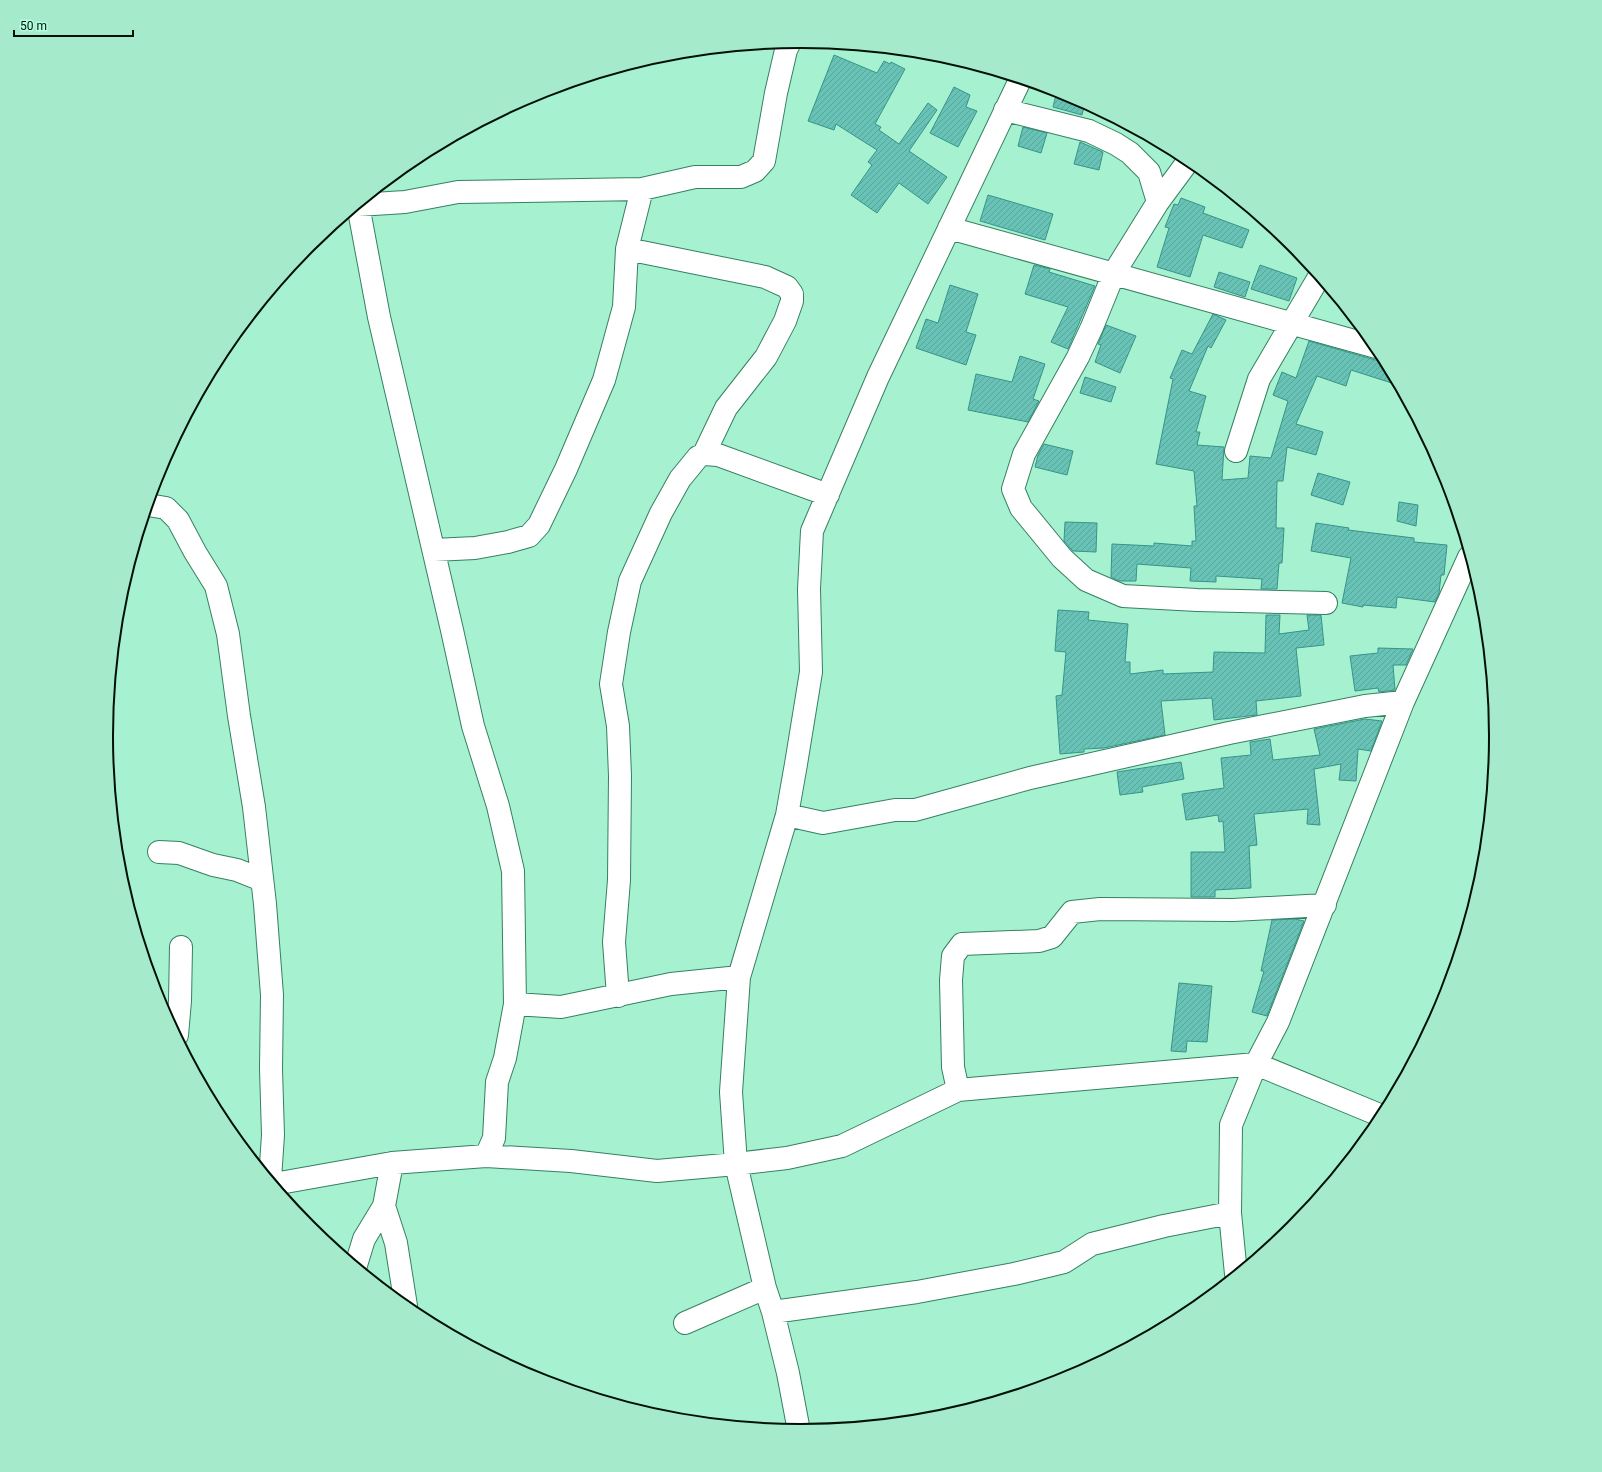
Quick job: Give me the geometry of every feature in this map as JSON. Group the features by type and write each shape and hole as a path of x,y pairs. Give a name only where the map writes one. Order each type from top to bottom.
{"street":[{"path":"364,205 405,202 458,192 642,189 695,177 741,178 755,171 764,161 776,93 787,48"},
{"path":"799,1424 788,1373 773,1312 765,1288 736,1164 731,1092 739,977 787,816 810,672 809,589 812,531 878,377 1018,84"},
{"path":"1005,110 1089,131 1116,144 1130,153 1150,172 1158,202"},
{"path":"1185,165 1158,202 1114,273 1081,351 1024,454 1013,489 1021,508 1062,558 1086,580 1123,596 1197,600 1326,603"},
{"path":"434,550 475,548 508,542 529,536 539,525 566,469 604,380 624,307 627,249 642,189"},
{"path":"359,209 379,317 434,550 473,726 498,806 513,871 515,1004 505,1058 497,1082 494,1138 486,1156"},
{"path":"949,228 1366,344"},
{"path":"627,249 765,277 787,287 792,294 792,301 785,321 766,357 726,408 704,454"},
{"path":"1236,451 1259,379 1293,324 1317,281"},
{"path":"618,996 614,942 619,880 620,776 618,726 611,684 630,581 658,520 680,479 698,457 704,454 718,454 828,495"},
{"path":"153,506 166,508 178,520 195,552 216,586 228,634 239,716 254,807 272,996 273,1135 270,1174"},
{"path":"1236,1269 1230,1213 1231,1125 1256,1064 1278,1022 1325,905 1403,702 1467,562"},
{"path":"787,816 823,823 896,810 915,810 1030,778 1222,735 1365,706 1403,702"},
{"path":"159,852 179,853 213,865 237,870 262,880"},
{"path":"958,1090 953,1067 951,980 953,956 962,944 1039,942 1052,937 1072,912 1100,909 1232,910 1325,905"},
{"path":"178,1027 180,1001 181,947"},
{"path":"515,1004 561,1007 671,984 739,977"},
{"path":"278,1183 392,1163 486,1156 571,1162 657,1171 787,1158 842,1146 958,1090 1256,1064 1376,1113"},
{"path":"357,1262 364,1239 384,1206 392,1163"},
{"path":"384,1206 396,1243 405,1298"},
{"path":"773,1312 917,1292 1014,1274 1064,1262 1092,1244 1164,1226 1230,1213"},
{"path":"685,1323 765,1288"}],"building":[{"path":"834,55 877,73 884,61 890,64 891,62 905,69 875,124 881,127 879,130 899,144 928,103 937,110 909,151 947,177 928,204 899,183 877,213 851,195 872,165 868,162 877,150 836,124 834,130 808,121"},
{"path":"954,87 970,95 966,107 977,111 958,147 930,133"},
{"path":"1056,97 1083,109 1082,115 1053,107"},
{"path":"1023,127 1047,133 1041,153 1018,146"},
{"path":"1080,142 1103,152 1099,170 1074,164"},
{"path":"988,195 1053,214 1045,240 980,221"},
{"path":"1181,198 1205,207 1203,213 1249,230 1242,248 1203,235 1190,277 1157,267 1169,228 1165,227 1174,204 1178,205"},
{"path":"1034,265 1050,269 1049,272 1095,286 1068,349 1051,342 1068,307 1025,294"},
{"path":"1260,265 1297,278 1289,301 1251,289"},
{"path":"1219,272 1250,282 1245,297 1214,287"},
{"path":"950,285 978,294 966,332 976,335 966,365 916,348 926,319 938,323"},
{"path":"1213,314 1226,320 1211,348 1208,346 1189,391 1206,396 1196,432 1200,432 1197,445 1224,447 1222,480 1248,478 1250,456 1271,458 1288,401 1273,395 1282,372 1296,378 1309,341 1377,360 1391,383 1351,370 1346,386 1317,376 1296,424 1323,432 1316,455 1287,447 1283,481 1277,481 1276,528 1284,528 1282,563 1279,563 1277,589 1261,589 1262,579 1216,576 1216,582 1190,581 1191,568 1137,564 1136,581 1119,581 1111,577 1112,544 1154,546 1154,543 1192,546 1192,541 1196,541 1194,506 1197,506 1194,471 1156,464 1173,379 1170,378 1182,350 1192,354"},
{"path":"1106,325 1136,336 1120,373 1095,362 1101,345 1098,344"},
{"path":"1020,356 1045,364 1033,399 1039,401 1028,422 968,410 976,374 1012,382"},
{"path":"1085,377 1116,387 1111,402 1080,393"},
{"path":"1044,444 1073,451 1067,475 1035,467 1038,455"},
{"path":"1318,473 1350,482 1343,505 1311,495"},
{"path":"1399,502 1418,505 1416,526 1397,521"},
{"path":"1065,522 1097,523 1096,552 1073,551 1064,541"},
{"path":"1316,523 1349,528 1348,530 1414,538 1414,542 1447,545 1444,575 1441,575 1439,593 1435,602 1397,597 1396,608 1363,605 1363,607 1342,603 1351,558 1311,551"},
{"path":"1058,610 1089,612 1088,620 1128,624 1125,662 1130,662 1130,674 1163,670 1163,674 1213,672 1214,652 1265,653 1266,615 1280,615 1279,634 1309,630 1307,615 1321,615 1324,645 1296,648 1301,696 1256,701 1257,715 1214,720 1212,698 1161,701 1165,735 1104,748 1084,749 1084,752 1060,754 1056,696 1062,695 1066,652 1055,651"},
{"path":"1378,648 1413,649 1406,665 1393,665 1395,690 1379,692 1378,688 1355,691 1350,656 1378,653"},
{"path":"1365,719 1382,721 1371,751 1358,749 1356,781 1339,780 1341,764 1314,769 1320,825 1307,824 1308,809 1254,814 1257,845 1249,846 1251,888 1215,890 1215,897 1191,897 1191,852 1225,852 1223,821 1219,822 1218,815 1186,820 1182,794 1224,788 1221,758 1251,755 1250,742 1270,739 1273,760 1320,755 1314,729"},
{"path":"1181,762 1184,779 1142,787 1143,792 1120,795 1117,772"},
{"path":"1295,919 1304,921 1267,1016 1252,1012 1264,971 1261,971 1272,920"},
{"path":"1179,983 1212,986 1207,1042 1187,1041 1186,1052 1171,1051"}]}
